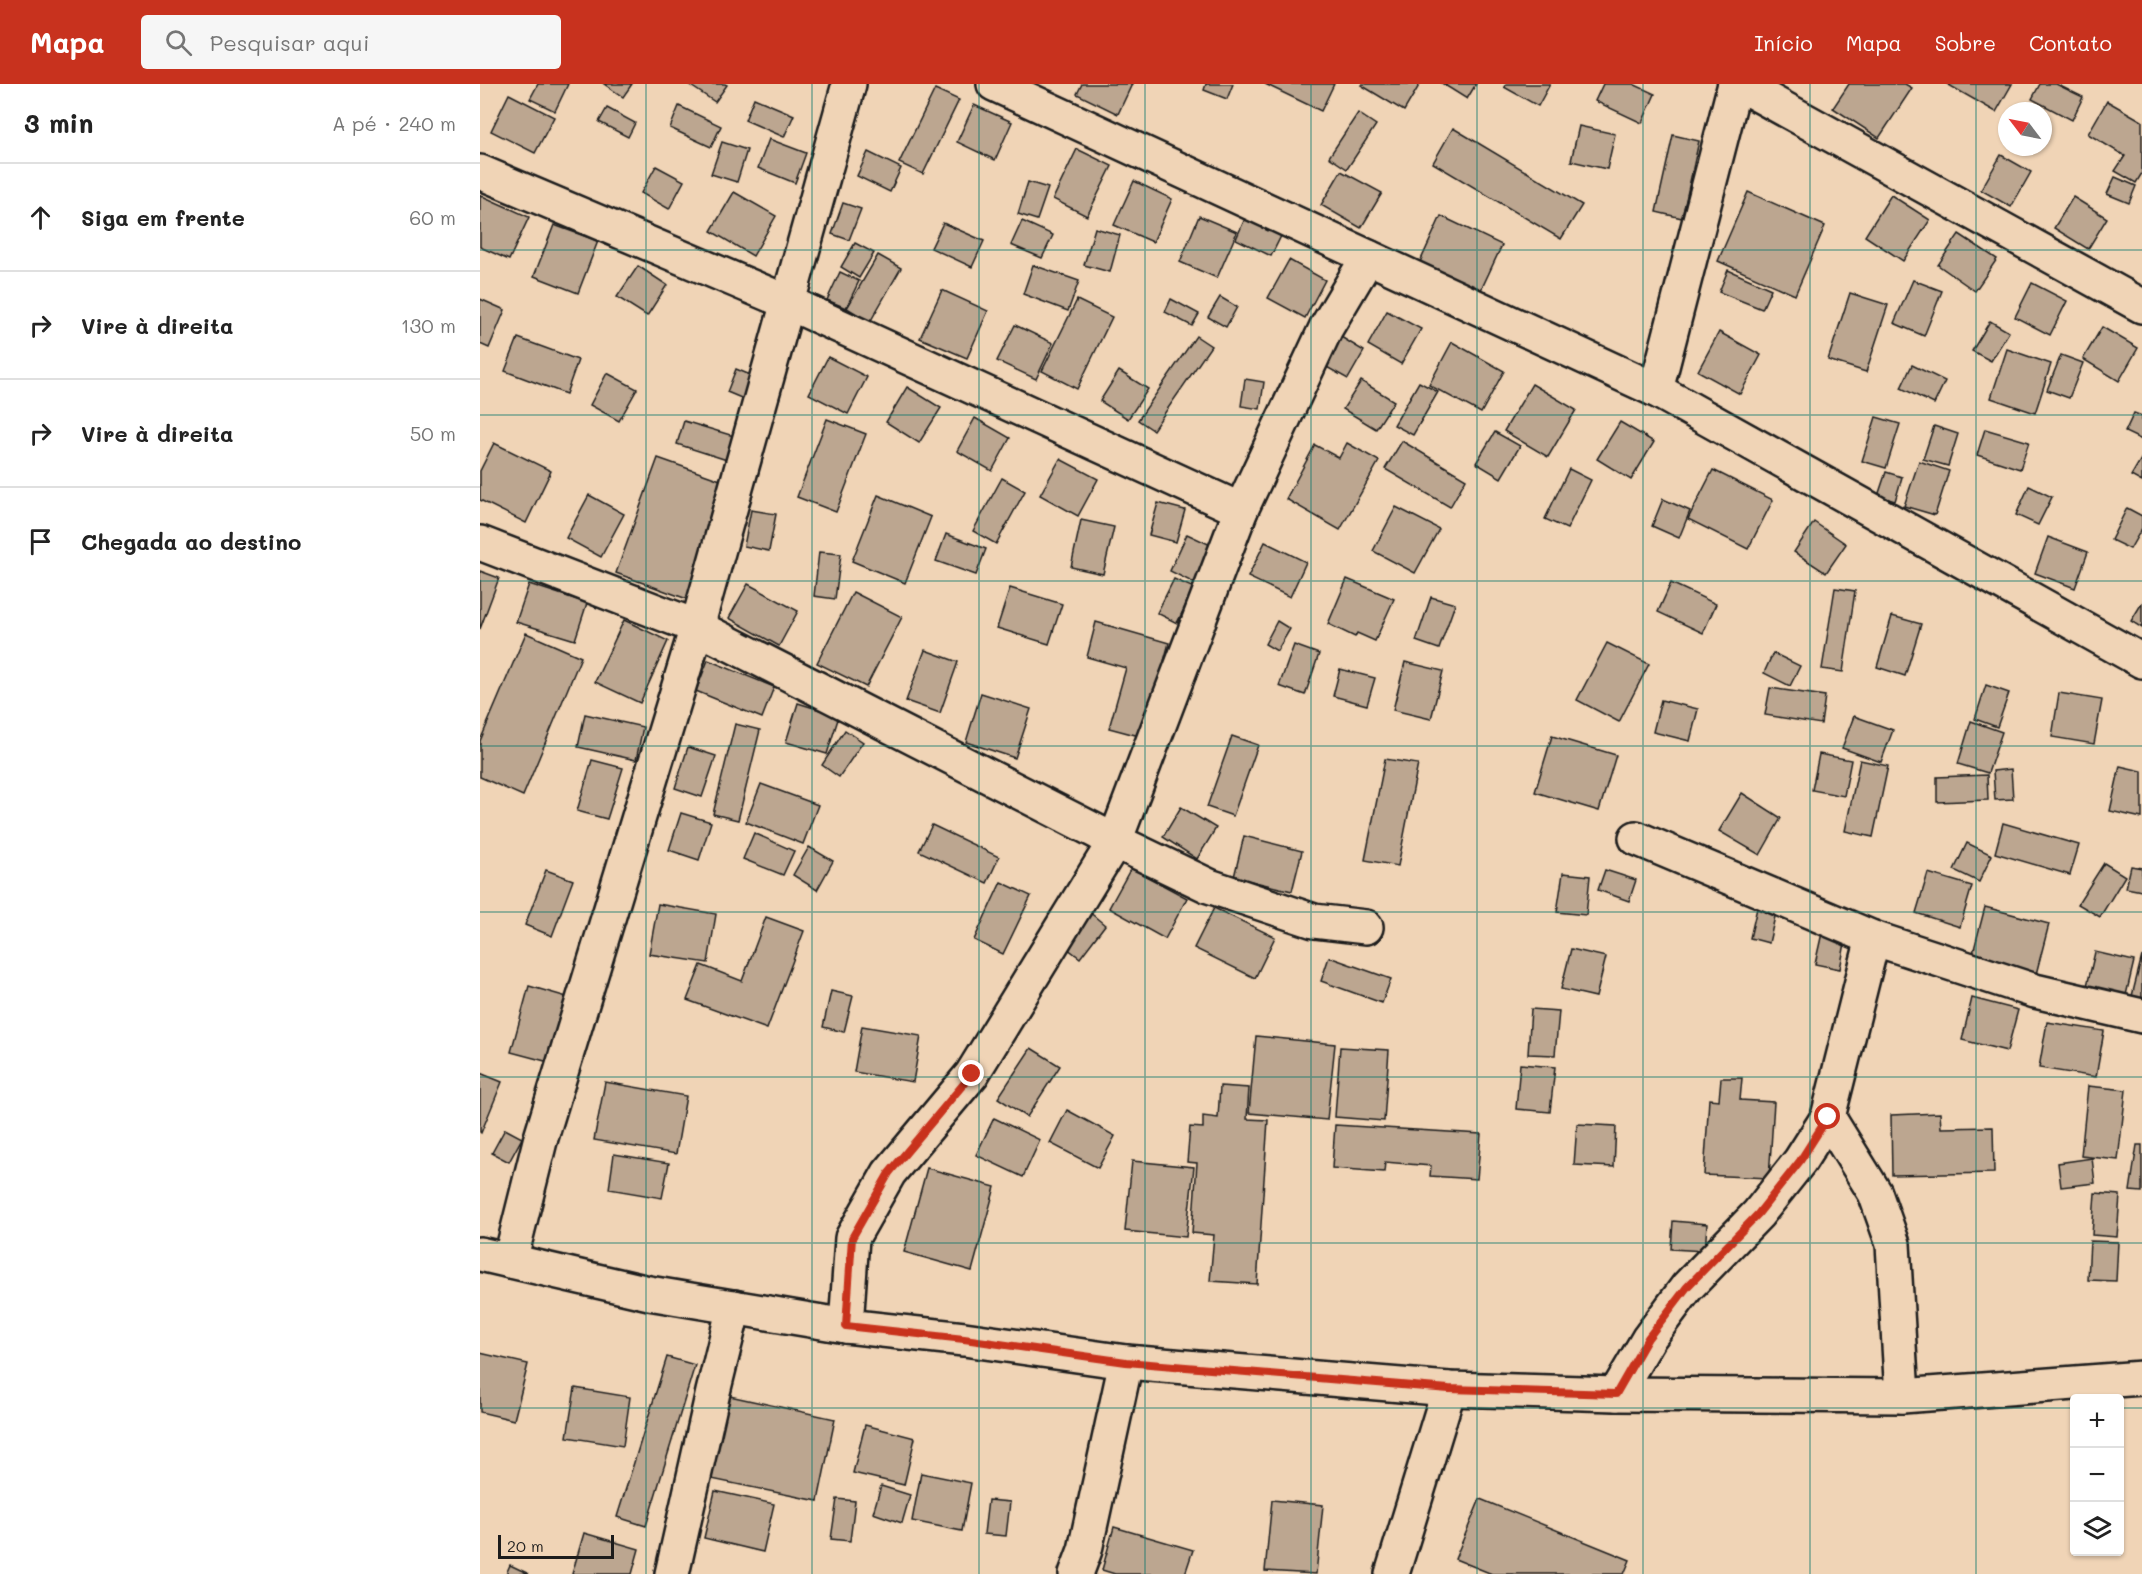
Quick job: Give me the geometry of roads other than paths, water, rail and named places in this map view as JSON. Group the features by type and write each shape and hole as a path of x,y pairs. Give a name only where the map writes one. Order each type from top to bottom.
{"street":[{"path":"849,84 697,627 540,1141 495,1258 649,1293 846,1326 964,1339 1126,1362 1449,1389 1616,1394 1902,1396 2142,1378"},
{"path":"994,84 1656,390 2142,661"},
{"path":"1656,390 1737,84 2142,306"},
{"path":"480,172 787,302 1241,510"},
{"path":"846,1326 852,1238 889,1173 972,1074 1115,841 1241,510 1326,328 1368,257"},
{"path":"480,543 697,627 1115,841 1209,886 1314,921 1366,927"},
{"path":"1636,838 1873,938 2035,991 2142,1016"},
{"path":"1616,1394 1648,1338 1681,1295 1758,1214 1800,1161 1828,1117 1873,938"},
{"path":"1828,1117 1875,1193 1893,1245 1902,1396"},
{"path":"672,1574 734,1307"},
{"path":"1076,1574 1085,1550 1126,1362"},
{"path":"1392,1574 1449,1389"}]}
